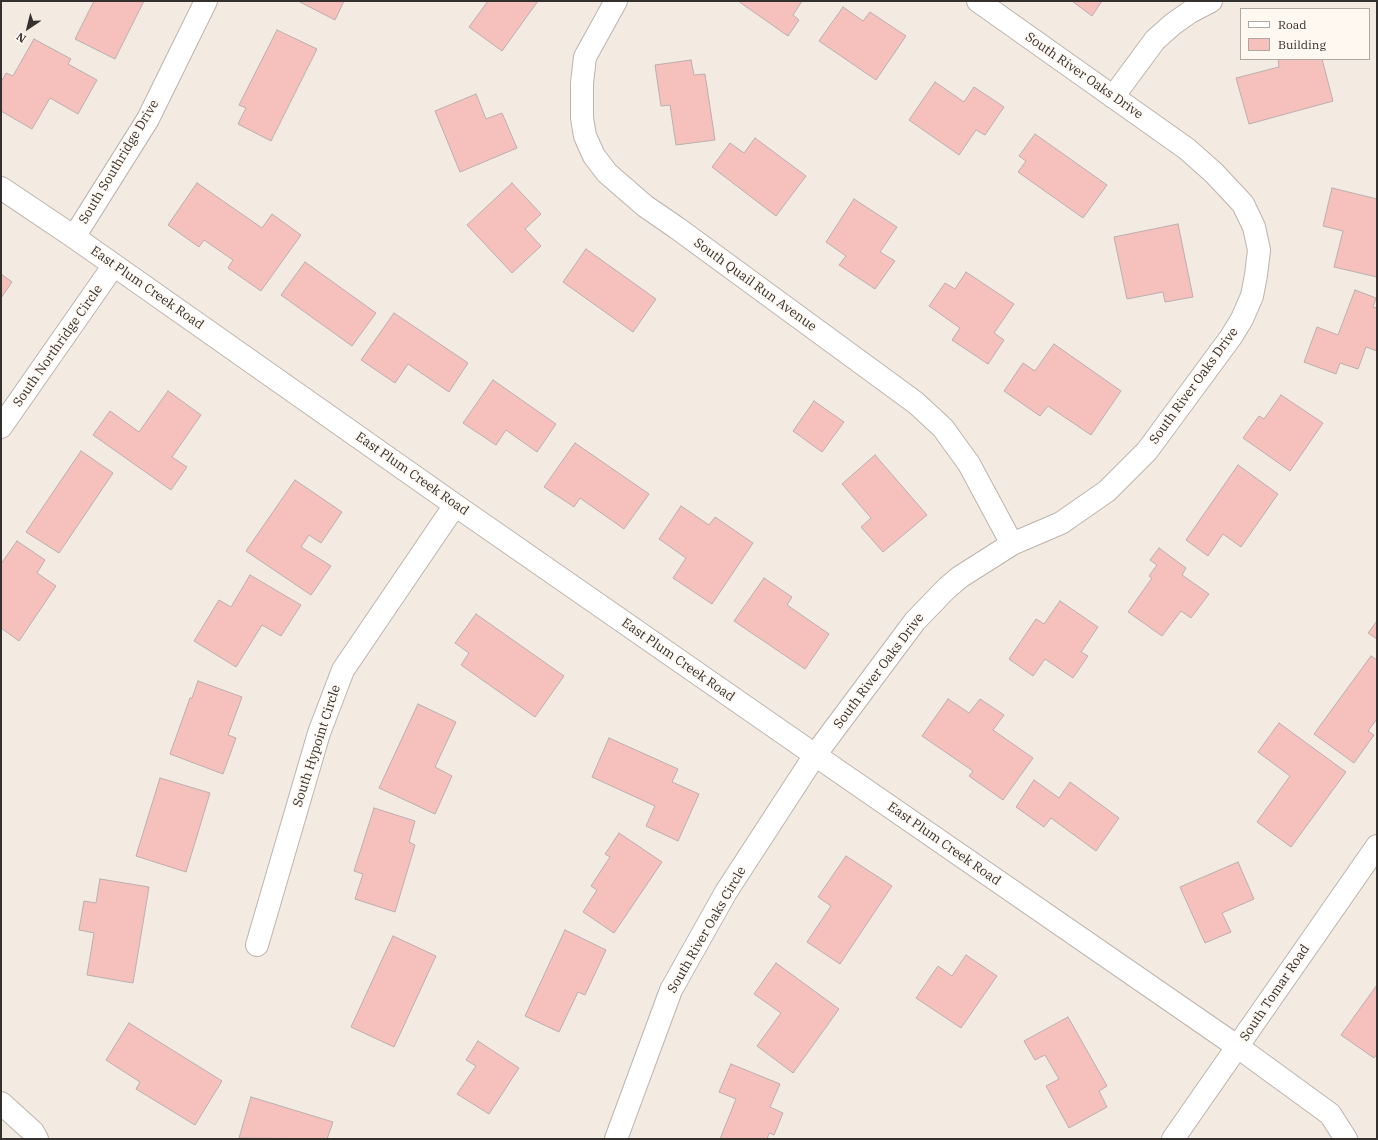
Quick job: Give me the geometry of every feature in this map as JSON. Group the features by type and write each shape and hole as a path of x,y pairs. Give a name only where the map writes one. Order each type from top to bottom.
{"street":[{"name":"South Southridge Drive","path":"74,237 148,119 206,1"},
{"name":"South Quail Run Avenue","path":"616,1 585,57 582,83 582,118 585,136 594,156 607,173 645,206 916,403 944,428 969,464 1012,544"},
{"name":"South River Oaks Drive","path":"814,755 915,621 947,588 960,577 1012,544 1061,523 1107,491 1147,451 1231,337 1252,296 1259,250 1254,227 1243,204 1214,173 1187,149 978,1"},
{"path":"1113,97 1155,40 1173,24 1190,12 1211,1"},
{"name":"East Plum Creek Road","path":"1,188 74,237 814,755 1238,1047 1330,1114 1346,1139"},
{"name":"South Northridge Circle","path":"1,427 114,265"},
{"name":"South Hypoint Circle","path":"257,945 319,733 343,670 455,505"},
{"name":"South River Oaks Circle","path":"616,1139 671,990 726,892 814,755"},
{"name":"South Tomar Road","path":"1173,1139 1377,846"},
{"path":"1,1103 33,1132 36,1139"}],"building":[{"path":"94,1 144,1 115,59 75,39"},
{"path":"298,1 344,1 335,20"},
{"path":"488,1 538,1 502,51 469,27"},
{"path":"738,1 802,1 793,15 799,20 788,36"},
{"path":"1072,1 1102,1 1092,16"},
{"path":"843,7 863,21 870,12 906,36 876,80 819,41"},
{"path":"277,30 317,49 271,141 238,124 246,108 239,105"},
{"path":"34,39 71,59 68,64 97,80 78,114 50,98 32,129 1,111 1,82 6,73 13,76"},
{"path":"691,60 694,75 705,74 715,140 676,145 670,105 661,106 655,65"},
{"path":"1278,60 1322,60 1333,101 1249,124 1236,78 1279,67"},
{"path":"935,82 964,102 974,87 1004,107 985,135 976,130 959,155 909,120"},
{"path":"476,94 486,119 502,113 517,148 460,172 435,111"},
{"path":"1035,134 1107,185 1083,218 1018,172 1026,161 1019,156"},
{"path":"755,138 806,176 776,216 712,167 730,143 744,153"},
{"path":"197,183 262,228 272,214 301,235 261,291 228,268 233,260 204,240 199,247 168,225"},
{"path":"512,183 541,214 525,229 541,246 512,273 467,225"},
{"path":"1332,188 1377,199 1377,277 1334,267 1343,231 1323,226"},
{"path":"854,199 897,227 880,252 895,261 875,289 839,265 846,256 826,242"},
{"path":"1178,224 1193,297 1165,302 1163,292 1127,299 1114,237"},
{"path":"586,249 656,299 633,332 563,282"},
{"path":"305,262 376,313 352,346 281,295"},
{"path":"966,272 1014,304 994,333 1004,340 988,364 952,340 960,328 929,306 945,283 955,289"},
{"path":"1,274 12,282 1,298"},
{"path":"1355,290 1376,298 1373,307 1377,308 1377,351 1366,347 1358,369 1340,363 1336,374 1304,362 1317,327 1338,335"},
{"path":"394,313 468,363 449,392 408,364 395,383 361,360"},
{"path":"1054,344 1121,391 1091,435 1048,406 1040,416 1004,391 1023,363 1035,371"},
{"path":"493,380 556,424 537,452 506,430 496,445 463,423"},
{"path":"168,391 201,415 172,457 187,467 171,490 93,435 110,411 139,432"},
{"path":"1281,395 1323,423 1290,471 1243,438 1259,416 1264,419"},
{"path":"814,401 844,422 822,452 793,431"},
{"path":"575,443 649,494 624,529 580,498 574,507 544,487"},
{"path":"81,451 113,473 59,553 26,532"},
{"path":"875,455 927,515 883,552 861,527 871,518 842,484"},
{"path":"1238,465 1278,494 1241,547 1223,534 1208,556 1186,540"},
{"path":"295,480 342,512 321,543 309,535 301,547 331,566 311,595 246,551"},
{"path":"681,506 709,525 715,517 753,543 712,604 673,578 686,558 659,539"},
{"path":"17,541 45,560 37,573 56,586 19,641 1,628 1,564"},
{"path":"1159,548 1186,568 1182,575 1209,594 1191,618 1181,611 1162,636 1128,612 1152,578 1149,576 1157,565 1150,560"},
{"path":"250,575 301,605 281,636 262,625 236,667 194,641 219,600 231,607"},
{"path":"764,578 792,597 787,605 829,634 805,669 734,621"},
{"path":"1060,601 1098,627 1081,652 1088,656 1073,678 1045,659 1033,676 1009,659 1036,619 1044,624"},
{"path":"476,614 564,676 535,717 461,665 469,653 455,643"},
{"path":"1377,621 1377,639 1368,633"},
{"path":"1371,656 1377,660 1377,719 1368,731 1374,735 1354,763 1314,734"},
{"path":"198,681 242,697 228,735 236,738 223,774 170,754 190,698 192,698"},
{"path":"948,699 969,713 980,699 1004,715 993,730 1033,758 1003,800 969,776 973,771 922,736"},
{"path":"418,704 456,722 435,767 452,776 435,814 379,788"},
{"path":"1279,723 1346,772 1291,847 1257,822 1290,776 1258,752"},
{"path":"609,738 678,769 672,782 699,794 678,841 646,826 655,806 592,777"},
{"path":"160,778 210,793 186,872 136,856"},
{"path":"1034,780 1059,798 1070,782 1119,818 1096,851 1051,818 1044,827 1016,807"},
{"path":"374,808 415,821 409,842 415,845 395,912 355,899 363,874 354,871"},
{"path":"619,833 662,862 614,933 583,912 597,890 591,886 610,857 605,854"},
{"path":"846,856 892,886 840,964 807,942 831,906 818,897"},
{"path":"1238,862 1254,899 1222,913 1231,932 1205,943 1180,887"},
{"path":"100,879 149,887 133,983 87,975 94,933 79,930 84,901 96,903"},
{"path":"565,930 606,950 585,995 578,992 559,1032 525,1016"},
{"path":"393,936 436,956 394,1047 351,1027"},
{"path":"966,955 997,976 961,1028 916,998 938,966 952,976"},
{"path":"776,963 839,1009 793,1073 757,1046 781,1013 754,994"},
{"path":"1377,985 1377,1054 1374,1058 1341,1035"},
{"path":"1068,1017 1107,1086 1099,1091 1107,1107 1069,1128 1046,1086 1059,1079 1045,1055 1035,1060 1024,1041"},
{"path":"129,1023 222,1081 195,1125 136,1089 140,1082 106,1060"},
{"path":"478,1041 519,1068 489,1114 457,1094 476,1066 466,1060"},
{"path":"731,1064 780,1084 770,1107 783,1113 774,1135 769,1133 767,1139 720,1139 736,1099 719,1092"},
{"path":"251,1097 333,1122 327,1139 239,1138"}]}
